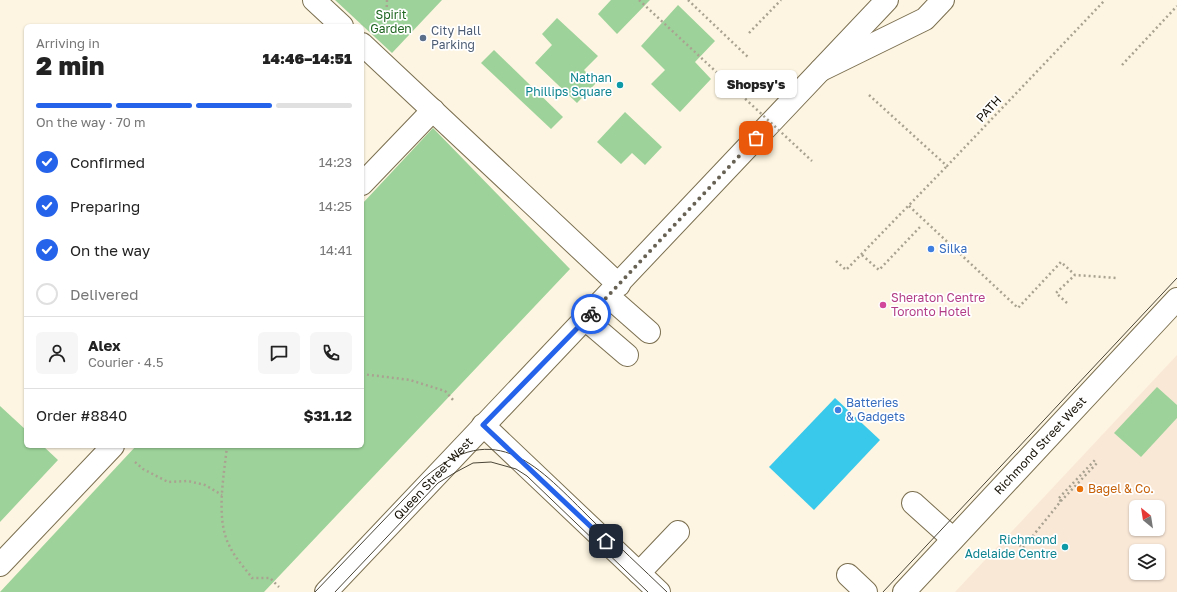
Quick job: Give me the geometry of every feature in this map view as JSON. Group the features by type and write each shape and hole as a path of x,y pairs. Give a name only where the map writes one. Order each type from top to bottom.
{"main road":[{"path":"314,0 340,24"},
{"name":"Queen Street West","path":"326,592 887,0"},
{"path":"820,71 926,19 943,0"},
{"path":"364,46 433,110 613,290 649,332"},
{"path":"364,182 433,110"},
{"name":"Richmond Street West","path":"904,592 1177,299"},
{"path":"585,319 627,355"},
{"path":"483,425 659,592"},
{"path":"0,565 122,451"},
{"path":"912,503 953,539"},
{"path":"639,573 678,532"},
{"path":"848,576 866,592"}],"path":[{"path":"639,0 812,161"},
{"path":"688,0 750,58"},
{"path":"749,33 781,0"},
{"name":"PATH","path":"836,261 846,270 862,255 1105,0"},
{"path":"1122,65 1177,6"},
{"path":"869,95 947,166"},
{"path":"909,206 1018,308 1061,262 1075,275 1117,278"},
{"path":"862,255 879,270 920,227"},
{"path":"1067,303 1056,293 1075,275"},
{"path":"364,374 410,380 445,391 454,401"},
{"path":"227,448 222,495 224,529 229,547 252,578 270,578 279,587"},
{"path":"122,451 143,469 168,482 188,481 205,485 222,495"},
{"path":"1061,501 1058,499 1095,460"},
{"path":"1012,538 1023,548 1061,501 1098,462"}],"shaded area":[{"path":"1177,355 1177,592 955,592"}],"green space":[{"name":"Spirit Garden","path":"335,0 442,0 392,53 364,27 364,24 361,24"},
{"path":"611,0 650,0 617,34 598,14"},
{"path":"678,5 715,41 695,62 711,79 680,112 651,84 665,70 641,46"},
{"path":"557,18 598,56 584,70 596,83 577,103 535,63 552,45 542,34"},
{"path":"494,50 563,117 551,129 481,63"},
{"path":"625,112 662,147 645,165 632,153 621,164 597,142"},
{"path":"433,128 570,269 264,592 0,592 134,448 364,448 364,202"},
{"path":"1157,387 1177,405 1177,418 1141,457 1114,433"},
{"path":"0,406 24,428 24,448 45,448 58,460 0,522"}],"water":[{"path":"835,398 880,440 814,510 769,467"}],"tram line":[{"path":"883,592 1177,278"},
{"path":"315,592 424,478 450,460 474,451 495,450 516,456 535,467 554,483 667,592"},
{"path":"335,592 438,483 473,463 491,462 516,469 527,476 648,592"}],"way so far":[{"path":"591,314 756,138"}],"place":[{"name":"City Hall Parking","path":"423,38"},
{"name":"Nathan Phillips Square","path":"620,85"},
{"name":"Shopsy's","path":"756,138"},
{"name":"Silka","path":"931,249"},
{"name":"Sheraton Centre Toronto Hotel","path":"883,305"},
{"name":"Batteries & Gadgets","path":"838,410"},
{"name":"Bagel & Co.","path":"1080,489"},
{"name":"Richmond Adelaide Centre","path":"1065,547"}],"route":[{"path":"591,314 483,425 606,541"}]}
